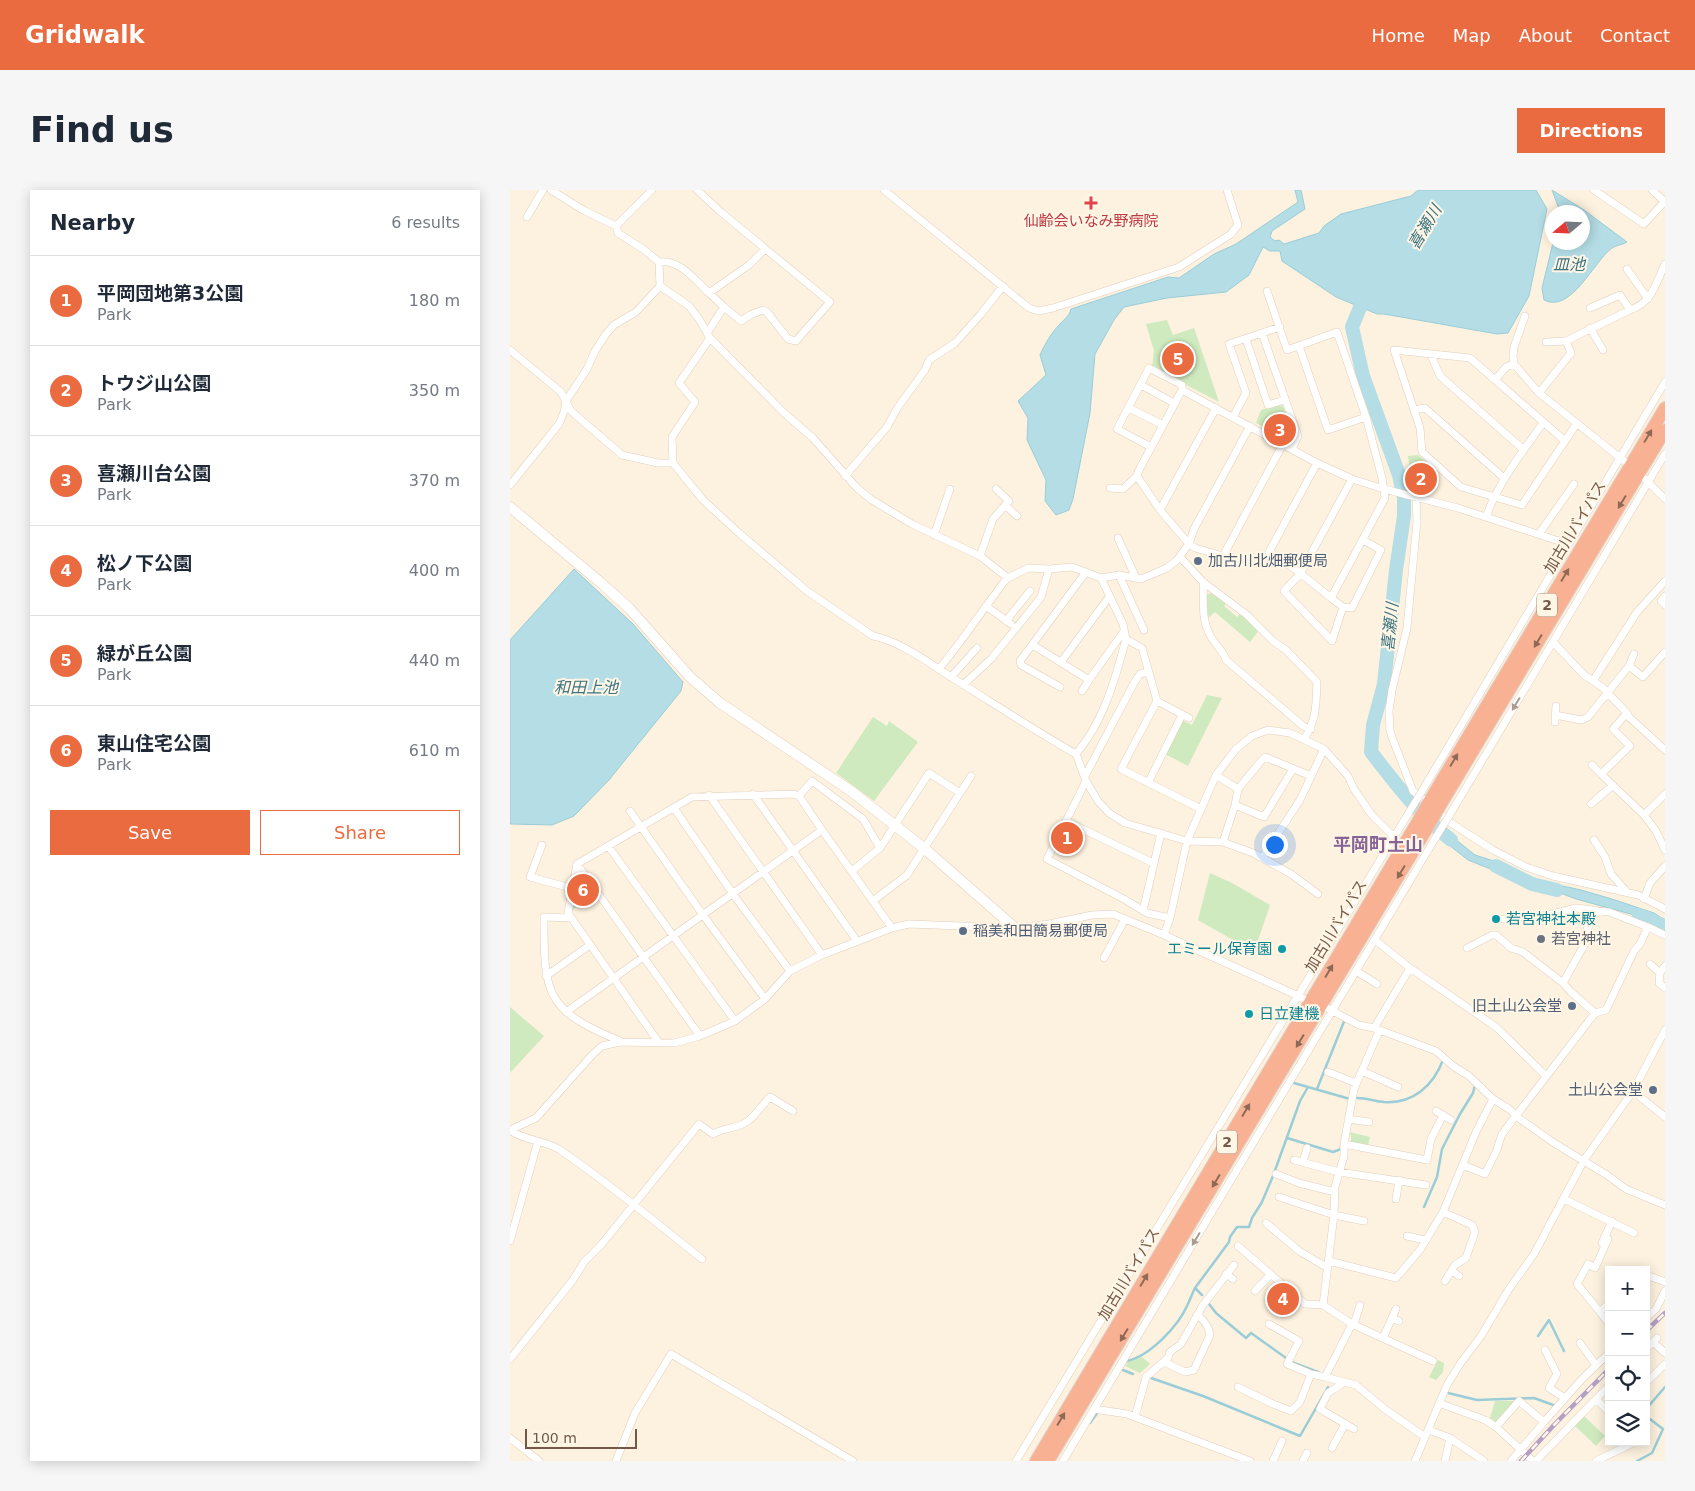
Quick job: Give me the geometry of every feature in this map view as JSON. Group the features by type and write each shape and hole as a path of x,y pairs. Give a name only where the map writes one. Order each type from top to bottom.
{"highway":[{"name":"加古川バイパス","path":"1435,804 1665,408"},
{"name":"加古川バイパス","path":"1036,1461 1421,826 1665,430"},
{"name":"加古川バイパス","path":"1048,1461 1421,826"}],"street":[{"path":"527,217 543,190"},
{"path":"552,190 583,210 616,226 618,233 644,249 659,262 671,261 680,266 741,321 763,310 788,339 793,341 800,339 830,302 722,213 698,190"},
{"path":"616,226 652,190"},
{"path":"884,190 1030,308 1038,310 1053,308 1179,267 1231,234 1238,224 1227,190"},
{"path":"1594,190 1644,224 1665,201 1652,190"},
{"path":"710,294 749,266 765,249"},
{"path":"510,485 559,424 566,401 606,334 614,325 636,312 660,286 659,262"},
{"path":"1546,342 1566,341 1640,306 1648,299 1665,264"},
{"path":"1627,269 1648,299"},
{"path":"660,286 689,306 708,335 783,412 813,438 856,488 872,500 934,535 980,556 1008,578"},
{"path":"846,476 887,427 898,407 925,370 929,360 955,342 981,314 1003,286"},
{"path":"1267,290 1287,350 1337,332 1366,417 1384,489 1385,498 1331,598"},
{"path":"1590,308 1620,295 1630,310"},
{"path":"724,306 679,383 695,402 672,437 674,463 703,500 807,591 874,636 885,638 939,669 1076,754 1086,779 1098,801 1109,813 1125,823 1187,841 1223,842 1253,853 1291,874 1318,894"},
{"path":"1525,316 1514,347 1512,356 1514,364 1539,392 1622,459"},
{"path":"1233,417 1246,393 1229,344 1280,327"},
{"path":"1590,328 1603,350"},
{"path":"1262,333 1298,436 1292,449"},
{"path":"1246,339 1268,405 1284,400"},
{"path":"1539,392 1571,353 1566,341"},
{"path":"1299,346 1328,430 1366,417"},
{"path":"510,350 560,392 571,411 622,455 658,463 674,463"},
{"path":"1565,441 1470,358 1394,350 1420,428 1422,452 1461,487 1522,505 1565,441 1577,423"},
{"path":"1431,355 1440,376 1524,450"},
{"path":"1495,380 1506,367 1514,364"},
{"path":"1110,488 1123,489 1137,476 1182,390 1182,385 1149,368 1117,429 1151,447"},
{"path":"1435,804 1568,544 1622,459 1665,382"},
{"path":"1141,385 1174,403"},
{"path":"1182,390 1317,463 1352,479 1486,517 1568,544"},
{"path":"1129,408 1163,425"},
{"path":"1160,510 1216,408"},
{"path":"1414,410 1425,408 1504,478"},
{"path":"1486,517 1493,496 1543,423"},
{"path":"939,669 1008,578 1028,568 1072,567 1101,578 1118,575 1141,579 1167,568 1180,557 1189,544 1194,529 1250,426"},
{"path":"1137,476 1160,510 1189,544 1223,556 1283,444"},
{"path":"1064,1461 1330,1010 1375,940 1421,826 1435,804 1554,642 1646,480 1665,454"},
{"path":"1317,463 1269,552 1343,607 1352,608 1381,550 1363,540"},
{"path":"1343,607 1332,641 1284,591 1300,574 1352,479"},
{"path":"1646,480 1665,499"},
{"path":"1539,534 1574,484"},
{"path":"980,556 994,519 1009,501 996,489"},
{"path":"934,535 950,490"},
{"path":"1414,497 1418,521 1407,628 1389,711 1392,740 1413,791 1451,823 1494,850 1526,867 1560,878 1638,895 1665,909"},
{"path":"1005,505 1016,516"},
{"path":"510,507 629,608 690,677 720,703 844,786 896,825 1016,928"},
{"path":"1118,538 1136,578"},
{"path":"1180,557 1203,582 1246,615 1274,642 1286,650 1317,682 1315,716 1311,729 1304,739"},
{"path":"963,684 991,659 1041,597 1049,569"},
{"path":"1060,687 1021,665 1020,661 1086,572"},
{"path":"1118,575 1144,630"},
{"path":"1076,754 1090,738 1104,709 1126,639 1120,617 1101,578"},
{"path":"1592,681 1637,612 1665,581"},
{"path":"1203,582 1203,611 1208,633 1224,654 1226,660 1303,726 1311,729"},
{"path":"986,606 1009,622 1030,591"},
{"path":"1665,596 1661,601 1665,605"},
{"path":"1060,662 1109,597"},
{"path":"1082,691 1124,631"},
{"path":"1126,639 1142,648 1157,702 1122,769 1201,809"},
{"path":"1554,642 1584,675 1607,692 1629,717 1665,750"},
{"path":"1033,645 1089,680"},
{"path":"952,677 977,648"},
{"path":"1629,666 1641,680 1665,652"},
{"path":"1556,706 1555,719 1581,720 1588,717 1629,666 1634,654"},
{"path":"1149,672 1140,674 1134,683 1047,859 1143,910 1170,918"},
{"path":"1148,783 1185,716 1157,702"},
{"path":"1601,774 1630,746 1614,729 1627,713"},
{"path":"1164,935 1170,918 1187,841 1216,775 1236,749 1252,736 1268,730 1293,734 1324,749 1348,776 1354,789 1371,814 1393,836"},
{"path":"1262,858 1300,800 1324,749"},
{"path":"1223,842 1238,789 1265,757 1311,776"},
{"path":"1592,765 1644,815 1656,831 1665,850"},
{"path":"1235,805 1264,818 1293,769"},
{"path":"852,871 880,848 929,773 960,793"},
{"path":"1216,775 1238,789"},
{"path":"874,900 907,875 971,776"},
{"path":"799,796 812,781 864,819 880,848"},
{"path":"1591,804 1612,786"},
{"path":"753,794 792,852 857,941"},
{"path":"659,1043 568,914 577,864 692,797 753,794 794,794 799,796 892,928"},
{"path":"1644,815 1665,794"},
{"path":"709,795 822,955"},
{"path":"674,808 733,894 790,971"},
{"path":"630,811 765,999"},
{"path":"1066,821 1153,863"},
{"path":"1016,1461 1300,996 1393,836 1421,826"},
{"path":"566,1012 822,830"},
{"path":"1143,910 1161,833"},
{"path":"1594,840 1605,856 1611,874 1627,892"},
{"path":"542,845 530,877 572,888"},
{"path":"608,846 735,1021"},
{"path":"577,864 700,1036"},
{"path":"1644,899 1650,883 1665,866"},
{"path":"1503,919 1548,915 1576,908 1609,912 1665,935"},
{"path":"1562,983 1588,938 1584,936 1596,910"},
{"path":"702,1259 598,1176 557,1148 516,1135 510,1130 536,1118 602,1046 620,1042 674,1043 700,1036 735,1021 765,999 790,971 822,955 857,941 909,924 1016,928 1049,924 1092,915 1112,914 1164,935 1300,996"},
{"path":"570,918 544,917 544,959 549,988 557,1004 566,1012 590,1029 620,1042"},
{"path":"1104,958 1105,947 1125,919"},
{"path":"1463,1165 1485,1174 1496,1152 1502,1134 1515,1115 1595,1013 1606,1010 1634,951 1640,944 1648,927"},
{"path":"1467,948 1492,934 1496,935 1511,948 1523,952 1562,983 1595,1013"},
{"path":"1375,940 1410,968 1496,1027 1546,1076"},
{"path":"546,976 590,945"},
{"path":"1650,964 1660,973"},
{"path":"1665,966 1660,973 1659,984 1665,988"},
{"path":"1323,1305 1335,1192 1344,1156 1348,1119 1356,1083 1376,1030 1410,968"},
{"path":"1356,972 1377,984"},
{"path":"1330,1010 1359,1025 1436,1052 1469,1076 1494,1099 1554,1143 1584,1160 1626,1189 1665,1205"},
{"path":"1415,1461 1453,1375 1482,1336 1509,1289 1534,1254 1584,1160 1633,1091 1662,1044 1665,1030"},
{"path":"1362,1071 1398,1087"},
{"path":"1328,1072 1356,1083"},
{"path":"1633,1091 1665,1117"},
{"path":"510,1359 573,1280 584,1262 634,1206 699,1124 714,1134 720,1130 735,1127 747,1122 770,1097 793,1112"},
{"path":"1266,1223 1299,1251 1328,1264 1396,1278 1415,1257 1443,1212 1476,1132 1494,1099"},
{"path":"1436,1111 1451,1120"},
{"path":"1344,1144 1427,1160 1431,1139 1443,1115"},
{"path":"1348,1119 1370,1122"},
{"path":"510,1241 538,1141"},
{"path":"1303,1162 1307,1148"},
{"path":"1294,1160 1339,1172 1426,1185"},
{"path":"1276,1174 1298,1186 1335,1192"},
{"path":"1396,1199 1399,1180"},
{"path":"1279,1197 1312,1212 1364,1221"},
{"path":"1564,1199 1634,1233"},
{"path":"1443,1212 1472,1225 1475,1232 1466,1258 1455,1265 1446,1281"},
{"path":"1600,1248 1612,1221"},
{"path":"1407,1236 1425,1240"},
{"path":"1605,1319 1578,1284 1588,1264 1595,1268 1608,1239"},
{"path":"1471,1244 1479,1246"},
{"path":"1238,1246 1305,1304 1323,1305 1353,1324 1433,1361"},
{"path":"1246,1253 1252,1247"},
{"path":"1135,1417 1146,1377 1168,1358 1170,1352 1181,1344 1203,1304 1229,1276 1234,1265"},
{"path":"1452,1272 1459,1276"},
{"path":"1256,1291 1271,1274"},
{"path":"1650,1276 1665,1282"},
{"path":"1650,1314 1656,1309 1665,1291"},
{"path":"1325,1377 1353,1324 1360,1305"},
{"path":"1600,1312 1605,1307"},
{"path":"1383,1338 1396,1319 1396,1309"},
{"path":"1164,1362 1185,1372 1194,1370 1210,1335 1210,1330 1197,1315"},
{"path":"1278,1329 1282,1321"},
{"path":"1269,1324 1299,1341 1287,1364 1311,1374 1356,1385 1386,1410 1425,1437"},
{"path":"1650,1344 1655,1340 1665,1353"},
{"path":"1580,1343 1596,1365"},
{"path":"1545,1350 1556,1374 1549,1388 1565,1398"},
{"path":"616,1461 635,1414 671,1354 853,1461"},
{"path":"1511,1461 1565,1398 1606,1356"},
{"path":"1650,1379 1665,1364"},
{"path":"1244,1387 1273,1404 1291,1411 1300,1402 1311,1374"},
{"path":"1345,1382 1328,1393 1320,1409 1354,1430"},
{"path":"1439,1403 1485,1420 1496,1427 1535,1461 1605,1390"},
{"path":"1596,1399 1605,1408"},
{"path":"1496,1427 1519,1401 1544,1422"},
{"path":"1270,1412 1273,1404"},
{"path":"1094,1408 1127,1414 1250,1461"},
{"path":"1332,1448 1345,1424"},
{"path":"1429,1430 1450,1438 1475,1458 1484,1461"},
{"path":"510,1438 539,1461"},
{"path":"1445,1461 1450,1438"},
{"path":"1273,1461 1282,1441"},
{"path":"1596,1461 1627,1446"},
{"path":"1304,1461 1307,1453"}],"green space":[{"path":"1167,320 1173,335 1194,328 1219,402 1152,367 1154,351 1146,324"},
{"path":"1279,405 1283,406 1294,439 1293,442 1256,423 1261,410"},
{"path":"1418,455 1433,468 1426,493 1413,490 1408,456"},
{"path":"1212,593 1226,603 1224,606 1237,617 1241,613 1259,630 1250,642 1215,612 1208,618 1206,595"},
{"path":"1207,695 1222,698 1188,766 1165,754 1182,720 1192,725"},
{"path":"873,717 887,726 889,721 918,742 874,801 836,773"},
{"path":"1067,826 1077,831 1068,849 1058,845"},
{"path":"577,864 597,892 568,913"},
{"path":"1210,873 1232,883 1270,905 1254,952 1198,920"},
{"path":"510,1007 544,1036 510,1073"},
{"path":"1349,1132 1370,1137 1368,1146 1351,1143 1351,1135 1348,1135"},
{"path":"1284,1289 1293,1296 1282,1308 1273,1303"},
{"path":"1142,1357 1150,1364 1140,1373 1125,1366 1128,1362"},
{"path":"1438,1360 1444,1363 1443,1372 1436,1380 1429,1377"},
{"path":"1495,1401 1516,1401 1497,1423 1490,1418"},
{"path":"1584,1416 1605,1436 1596,1446 1574,1425"}],"water":[{"path":"1295,190 1301,190 1305,209 1272,231 1270,237 1275,241 1279,240 1284,244 1319,233 1324,226 1341,214 1411,196 1418,190 1536,190 1545,206 1545,219 1529,296 1508,333 1497,334 1377,314 1336,297 1282,261 1280,251 1270,251 1263,247 1249,275 1226,292 1167,298 1124,307 1114,320 1095,354 1090,413 1073,499 1069,510 1056,515 1045,501 1046,480 1027,440 1028,418 1018,401 1046,375 1040,355 1054,331 1068,316 1071,309 1168,277 1179,278 1214,254 1236,244 1298,202"},
{"name":"皿池","path":"1552,190 1576,205 1558,205"},
{"name":"皿池","path":"1590,214 1627,242 1612,248 1573,293 1563,300 1554,302 1544,300 1542,288 1551,250 1590,250"},
{"name":"和田上池","path":"574,569 633,624 683,682 681,691 609,780 574,816 552,825 510,824 510,640"},
{"path":"1445,831 1475,855 1497,862 1536,880 1581,890 1654,913 1665,920 1665,926 1656,921 1576,899 1468,860 1440,838"}],"waterway":[{"name":"喜瀬川","path":"1370,294 1363,300 1352,327 1363,376 1399,475 1404,498 1404,516 1396,570 1384,684 1373,725 1371,752 1418,810 1451,840"},
{"name":"喜瀬川","path":"1496,866 1532,884 1557,890"},
{"name":"喜瀬川","path":"1639,915 1665,926"},
{"path":"1317,1089 1345,1019"},
{"path":"1357,1098 1384,1102 1404,1100 1421,1092 1428,1085 1434,1078 1443,1060"},
{"path":"1294,1083 1350,1099"},
{"path":"1424,1207 1437,1177 1442,1149 1473,1093 1475,1085"},
{"path":"1195,1288 1229,1242 1237,1227 1249,1227 1273,1176 1300,1101 1308,1087"},
{"path":"1287,1138 1333,1152 1341,1149 1341,1146"},
{"path":"1127,1361 1154,1347 1170,1331 1183,1314 1195,1288 1202,1295"},
{"path":"1209,1304 1216,1313 1246,1338 1251,1333 1286,1358"},
{"path":"1538,1336 1549,1320 1564,1351"},
{"path":"1289,1361 1318,1372"},
{"path":"1123,1370 1133,1374"},
{"path":"1151,1378 1203,1396 1300,1436 1328,1387"},
{"path":"1650,1404 1665,1387"},
{"path":"1448,1393 1477,1400 1534,1398 1556,1406"},
{"path":"1090,1423 1098,1412"},
{"path":"1637,1461 1652,1453 1663,1429 1650,1419"}],"railway":[{"path":"1650,1327 1665,1313"},
{"path":"1521,1461 1605,1373"}],"place":[{"name":"仙齢会いなみ野病院","path":"1091,203"},
{"name":"緑が丘公園","path":"1178,359"},
{"name":"喜瀬川台公園","path":"1280,430"},
{"name":"トウジ山公園","path":"1421,479"},
{"name":"加古川北畑郵便局","path":"1198,561"},
{"name":"平岡団地第3公園","path":"1067,838"},
{"name":"東山住宅公園","path":"583,890"},
{"name":"若宮神社本殿","path":"1496,919"},
{"name":"稲美和田簡易郵便局","path":"963,931"},
{"name":"若宮神社","path":"1541,939"},
{"name":"エミール保育園","path":"1282,949"},
{"name":"旧土山公会堂","path":"1572,1006"},
{"name":"日立建機","path":"1249,1014"},
{"name":"土山公会堂","path":"1653,1090"},
{"name":"松ノ下公園","path":"1283,1299"}],"district":[{"name":"平岡町土山","path":"1378,844"}]}
